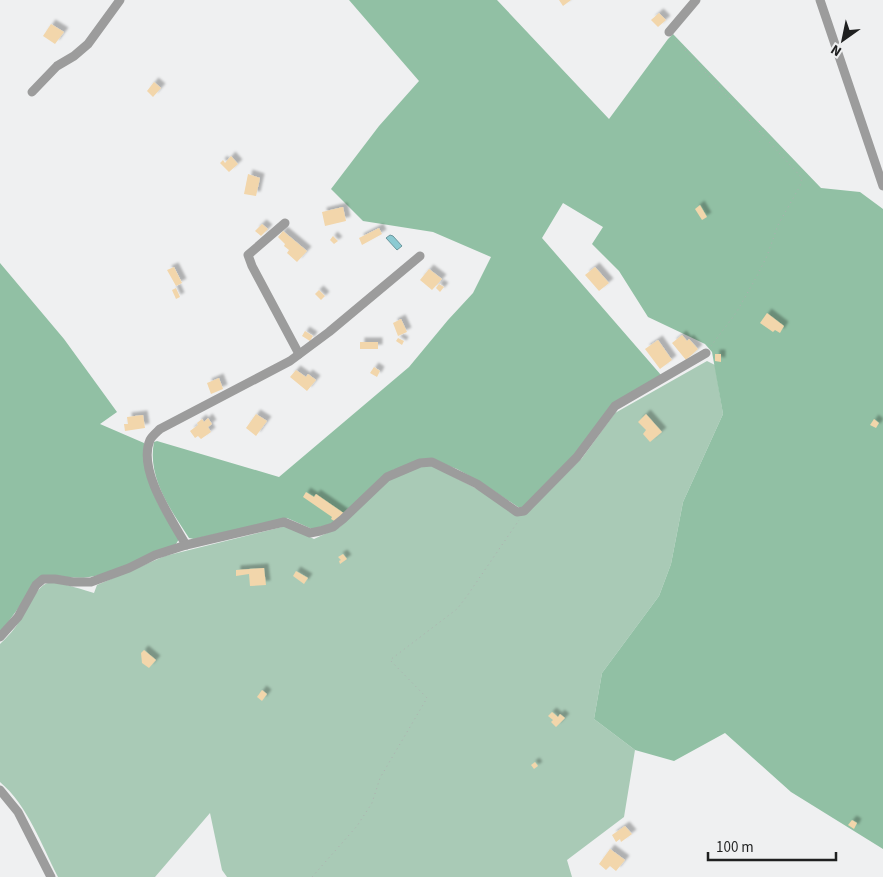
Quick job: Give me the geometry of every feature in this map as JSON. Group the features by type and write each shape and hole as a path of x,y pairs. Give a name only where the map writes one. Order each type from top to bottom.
{"street":[{"path":"32,92 57,66 74,56 88,44 120,0"},
{"path":"669,32 696,0"},
{"path":"820,0 883,186"},
{"path":"284,223 248,254 252,266 298,354"},
{"path":"186,545 159,498 152,479 148,461 150,439 160,429 290,361 329,332 420,256"},
{"path":"0,637 18,617 36,585 43,579 91,582 129,568 155,555 186,545 284,522 310,533 320,531 333,526 343,519 387,477 420,463 432,462 477,484 517,512 524,511 577,457 615,406 706,353"},
{"path":"0,790 18,812 51,877"}],"path":[{"path":"669,32 802,178 800,186 778,225 767,256 757,276 736,313 706,353"},
{"path":"312,877 357,826 372,803 380,778 427,698 390,660 457,609 513,530 524,511"}],"green space":[{"path":"349,0 497,0 609,119 673,34 821,188 860,192 883,209 883,849 791,792 725,733 674,761 635,750 594,719 602,673 659,596 671,564 683,502 723,414 712,352 705,344 648,317 619,271 592,244 603,227 563,203 542,238 661,375 614,403 575,455 522,508 457,469 427,458 393,470 331,524 312,529 287,518 194,539 189,538 168,505 157,481 154,468 154,442 157,441 279,477 409,367 473,293 491,257 433,232 363,221 331,189 379,126 419,81"},
{"path":"0,263 64,339 117,412 100,424 144,443 147,471 154,494 179,539 176,544 145,558 99,575 77,578 42,576 0,633"},
{"path":"707,361 715,365 723,414 683,502 671,564 659,596 602,673 594,719 635,750 624,817 567,860 572,877 227,877 222,870 210,813 155,877 58,877 26,814 0,782 0,644 16,626 36,593 44,585 58,583 94,593 97,585 165,556 282,527 289,527 314,539 340,527 389,479 423,466 432,466 526,514 582,458 615,413"}],"water":[{"path":"390,235 402,246 397,250 386,238"}],"building":[{"path":"559,0 571,0 563,6"},
{"path":"659,13 666,20 658,27 651,20"},
{"path":"51,24 64,32 55,44 43,36"},
{"path":"154,82 161,88 153,97 147,91"},
{"path":"231,156 238,164 229,172 220,163 223,160 225,163"},
{"path":"248,174 260,178 256,196 244,194"},
{"path":"700,205 707,217 702,220 695,209"},
{"path":"343,207 346,221 325,226 322,212"},
{"path":"262,224 268,229 261,236 255,231"},
{"path":"379,228 382,234 362,245 359,238"},
{"path":"283,231 307,251 297,262 287,253 289,250 278,237"},
{"path":"333,236 338,241 334,244 330,240"},
{"path":"174,267 182,283 176,286 167,270"},
{"path":"595,267 609,283 599,291 585,275"},
{"path":"429,269 442,279 432,290 420,280"},
{"path":"439,284 444,287 440,292 436,288"},
{"path":"176,288 180,297 176,299 172,290"},
{"path":"319,290 325,296 321,300 315,294"},
{"path":"767,313 784,326 780,333 775,330 773,332 760,323"},
{"path":"401,319 407,332 398,336 393,323"},
{"path":"305,331 313,336 310,341 302,336"},
{"path":"682,335 687,341 689,339 698,349 686,360 672,343"},
{"path":"398,338 404,341 402,345 396,341"},
{"path":"658,340 672,360 660,369 645,349"},
{"path":"360,342 378,342 378,349 360,349"},
{"path":"715,354 721,354 721,362 715,361"},
{"path":"374,367 380,371 377,377 370,373"},
{"path":"296,370 306,377 308,374 316,380 307,391 290,377"},
{"path":"219,378 223,389 211,394 207,383"},
{"path":"256,414 267,421 256,436 246,428"},
{"path":"646,414 662,432 650,442 643,434 646,430 638,422"},
{"path":"143,415 145,428 125,431 124,424 128,424 127,417"},
{"path":"208,418 212,424 208,427 211,432 201,439 198,436 195,438 190,431 202,419 204,422"},
{"path":"874,419 879,423 876,428 870,425"},
{"path":"306,492 314,497 316,494 345,514 336,522 331,519 332,517 303,497"},
{"path":"343,554 347,559 340,564 339,561 341,560 338,557"},
{"path":"264,568 266,585 250,586 249,574 236,576 236,570"},
{"path":"296,571 308,578 304,584 293,576"},
{"path":"144,650 156,660 149,668 142,663 141,653"},
{"path":"262,690 267,694 262,701 257,697"},
{"path":"552,712 558,717 560,714 565,718 556,727 551,722 553,720 548,716"},
{"path":"535,762 538,766 534,769 531,765"},
{"path":"852,820 857,823 854,829 848,825"},
{"path":"625,826 632,834 621,842 620,839 616,842 612,835"},
{"path":"610,849 625,860 616,871 610,866 606,870 599,864"}]}
